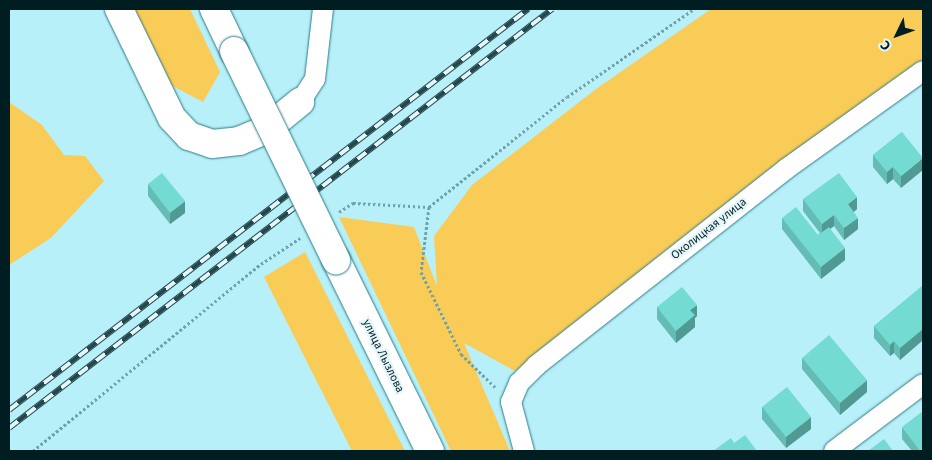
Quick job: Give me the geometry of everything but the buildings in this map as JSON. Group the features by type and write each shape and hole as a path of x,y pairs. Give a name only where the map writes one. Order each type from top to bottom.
{"main road":[{"path":"119,9 172,118 189,136 212,144 239,141 267,129 300,102"},
{"name":"улица Лызлова","path":"214,9 430,451"}],"street":[{"path":"300,102 315,80 323,9"},
{"name":"Околицкая улица","path":"511,402 519,383 537,364 786,169 923,71"},
{"path":"834,451 923,384"},
{"path":"511,402 524,451"}],"path":[{"path":"511,402 461,354 420,272 430,207 567,97 694,9"},
{"path":"330,218 354,202 430,207"},
{"path":"33,451 261,264 307,233"}],"shaded area":[{"path":"132,9 190,9 220,72 203,102 165,82"},
{"path":"711,9 923,9 923,64 694,228 515,371 464,343 510,451 451,451 339,217 414,227 437,286 434,236 472,185 596,89"},
{"path":"9,102 42,125 64,155 85,156 104,181 51,238 9,265"},
{"path":"305,252 405,451 352,451 264,277"}],"railway":[{"path":"9,410 528,9"},
{"path":"9,428 552,9"}]}
